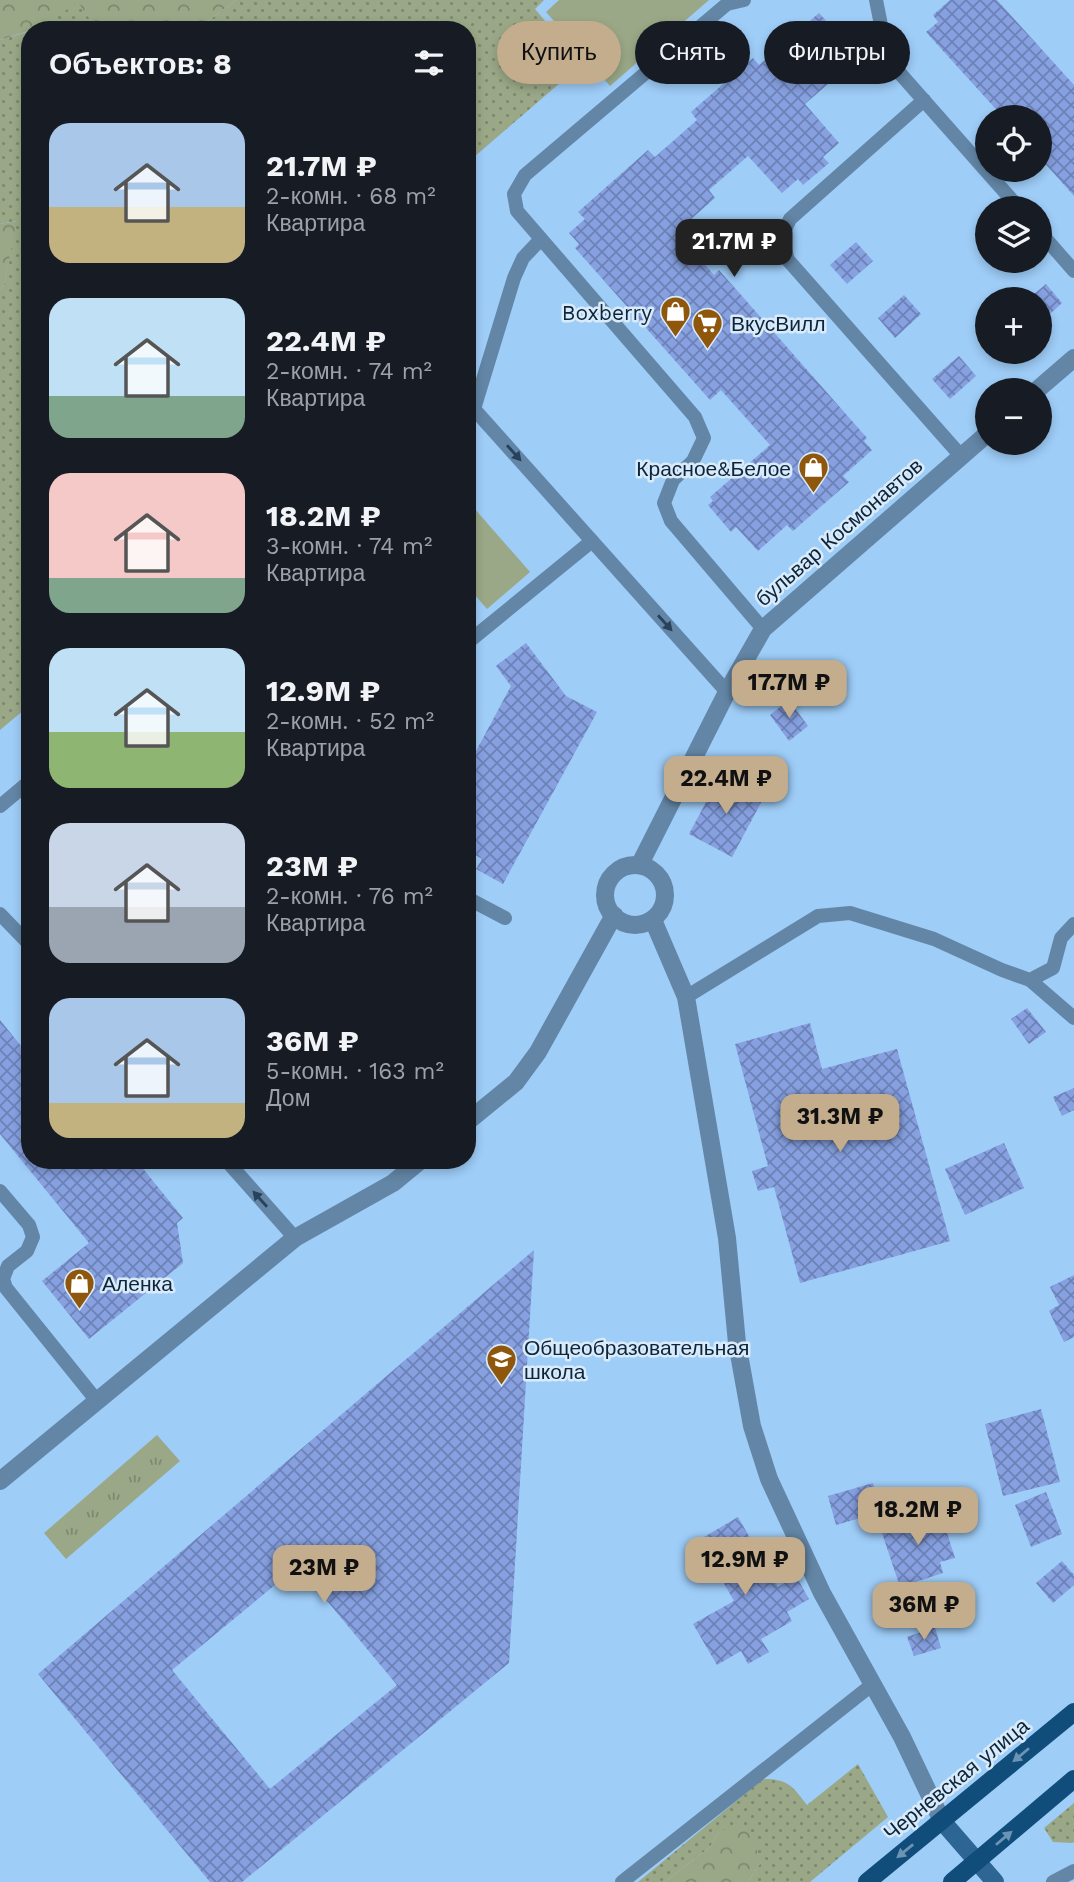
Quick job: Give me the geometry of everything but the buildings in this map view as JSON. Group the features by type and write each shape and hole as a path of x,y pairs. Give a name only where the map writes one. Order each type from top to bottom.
{"main road":[{"name":"Черневская улица","path":"867,1882 1074,1712"},
{"path":"952,1882 1074,1779"}],"street":[{"path":"1051,378 1074,358"},
{"name":"бульвар Космонавтов","path":"640,864 727,692 763,629 975,444"},
{"path":"629,864 640,864 652,869 660,877 665,888 665,900 661,911 653,920 642,925 629,925 610,912 605,901 605,889 609,878 618,869 629,864"},
{"path":"476,1115 516,1082 538,1052 614,915"},
{"path":"653,920 686,998 727,1238 737,1343 752,1426 774,1490 822,1593 902,1737 942,1821 995,1882"},
{"path":"0,1481 295,1238 393,1183 410,1169"}],"lane":[{"path":"744,0 727,4 525,175 514,194 517,211 695,417 704,438 693,461 673,480 664,503 671,521 763,629"},
{"path":"876,0 887,55 897,70 1008,196"},
{"path":"924,100 790,219 781,238 788,260 961,456"},
{"path":"476,396 514,278 523,258 541,239"},
{"path":"1052,246 1074,271"},
{"path":"476,417 593,541 727,692"},
{"path":"476,636 593,541"},
{"path":"0,806 21,789"},
{"path":"476,903 505,918"},
{"path":"686,998 818,916 850,913 934,939 1030,980 1074,1017"},
{"path":"0,914 21,936"},
{"path":"1030,980 1053,968 1061,938 1074,924"},
{"path":"234,1169 295,1238"},
{"path":"0,1191 29,1225 33,1237 27,1251 8,1266 3,1279 6,1288 97,1401"},
{"path":"622,1882 873,1684"},
{"path":"1053,1882 1074,1871"}],"green space":[{"path":"0,0 236,0 208,21 91,21 78,2 50,21 21,21 21,33 0,40"},
{"path":"236,0 544,0 535,9 545,21 497,21 497,84 559,84 476,155 476,21 208,21"},
{"path":"559,0 709,0 685,21 635,21 635,64 621,76 621,21 554,21 546,12"},
{"path":"78,1 91,21 50,21"},
{"path":"21,34 21,712 0,730 0,289 4,285 16,221 0,224 0,40"},
{"path":"17,221 4,285 0,289 0,224"},
{"path":"476,510 530,572 487,609 476,596"},
{"path":"157,1435 180,1461 66,1559 44,1533"},
{"path":"858,1764 888,1817 810,1882 748,1882 761,1862 719,1832 710,1847 665,1882 638,1882 763,1779 784,1782 807,1805"},
{"path":"1074,1803 1074,1842 1053,1842 1044,1828"},
{"path":"734,1825 750,1832 761,1862 748,1882 665,1882 710,1847 719,1832"}],"place":[{"name":"Boxberry","path":"675,339"},
{"name":"ВкусВилл","path":"708,350"},
{"name":"Красное&Белое","path":"814,495"},
{"name":"Аленка","path":"79,1310"},
{"name":"Общеобразовательная школа","path":"501,1386"}]}
